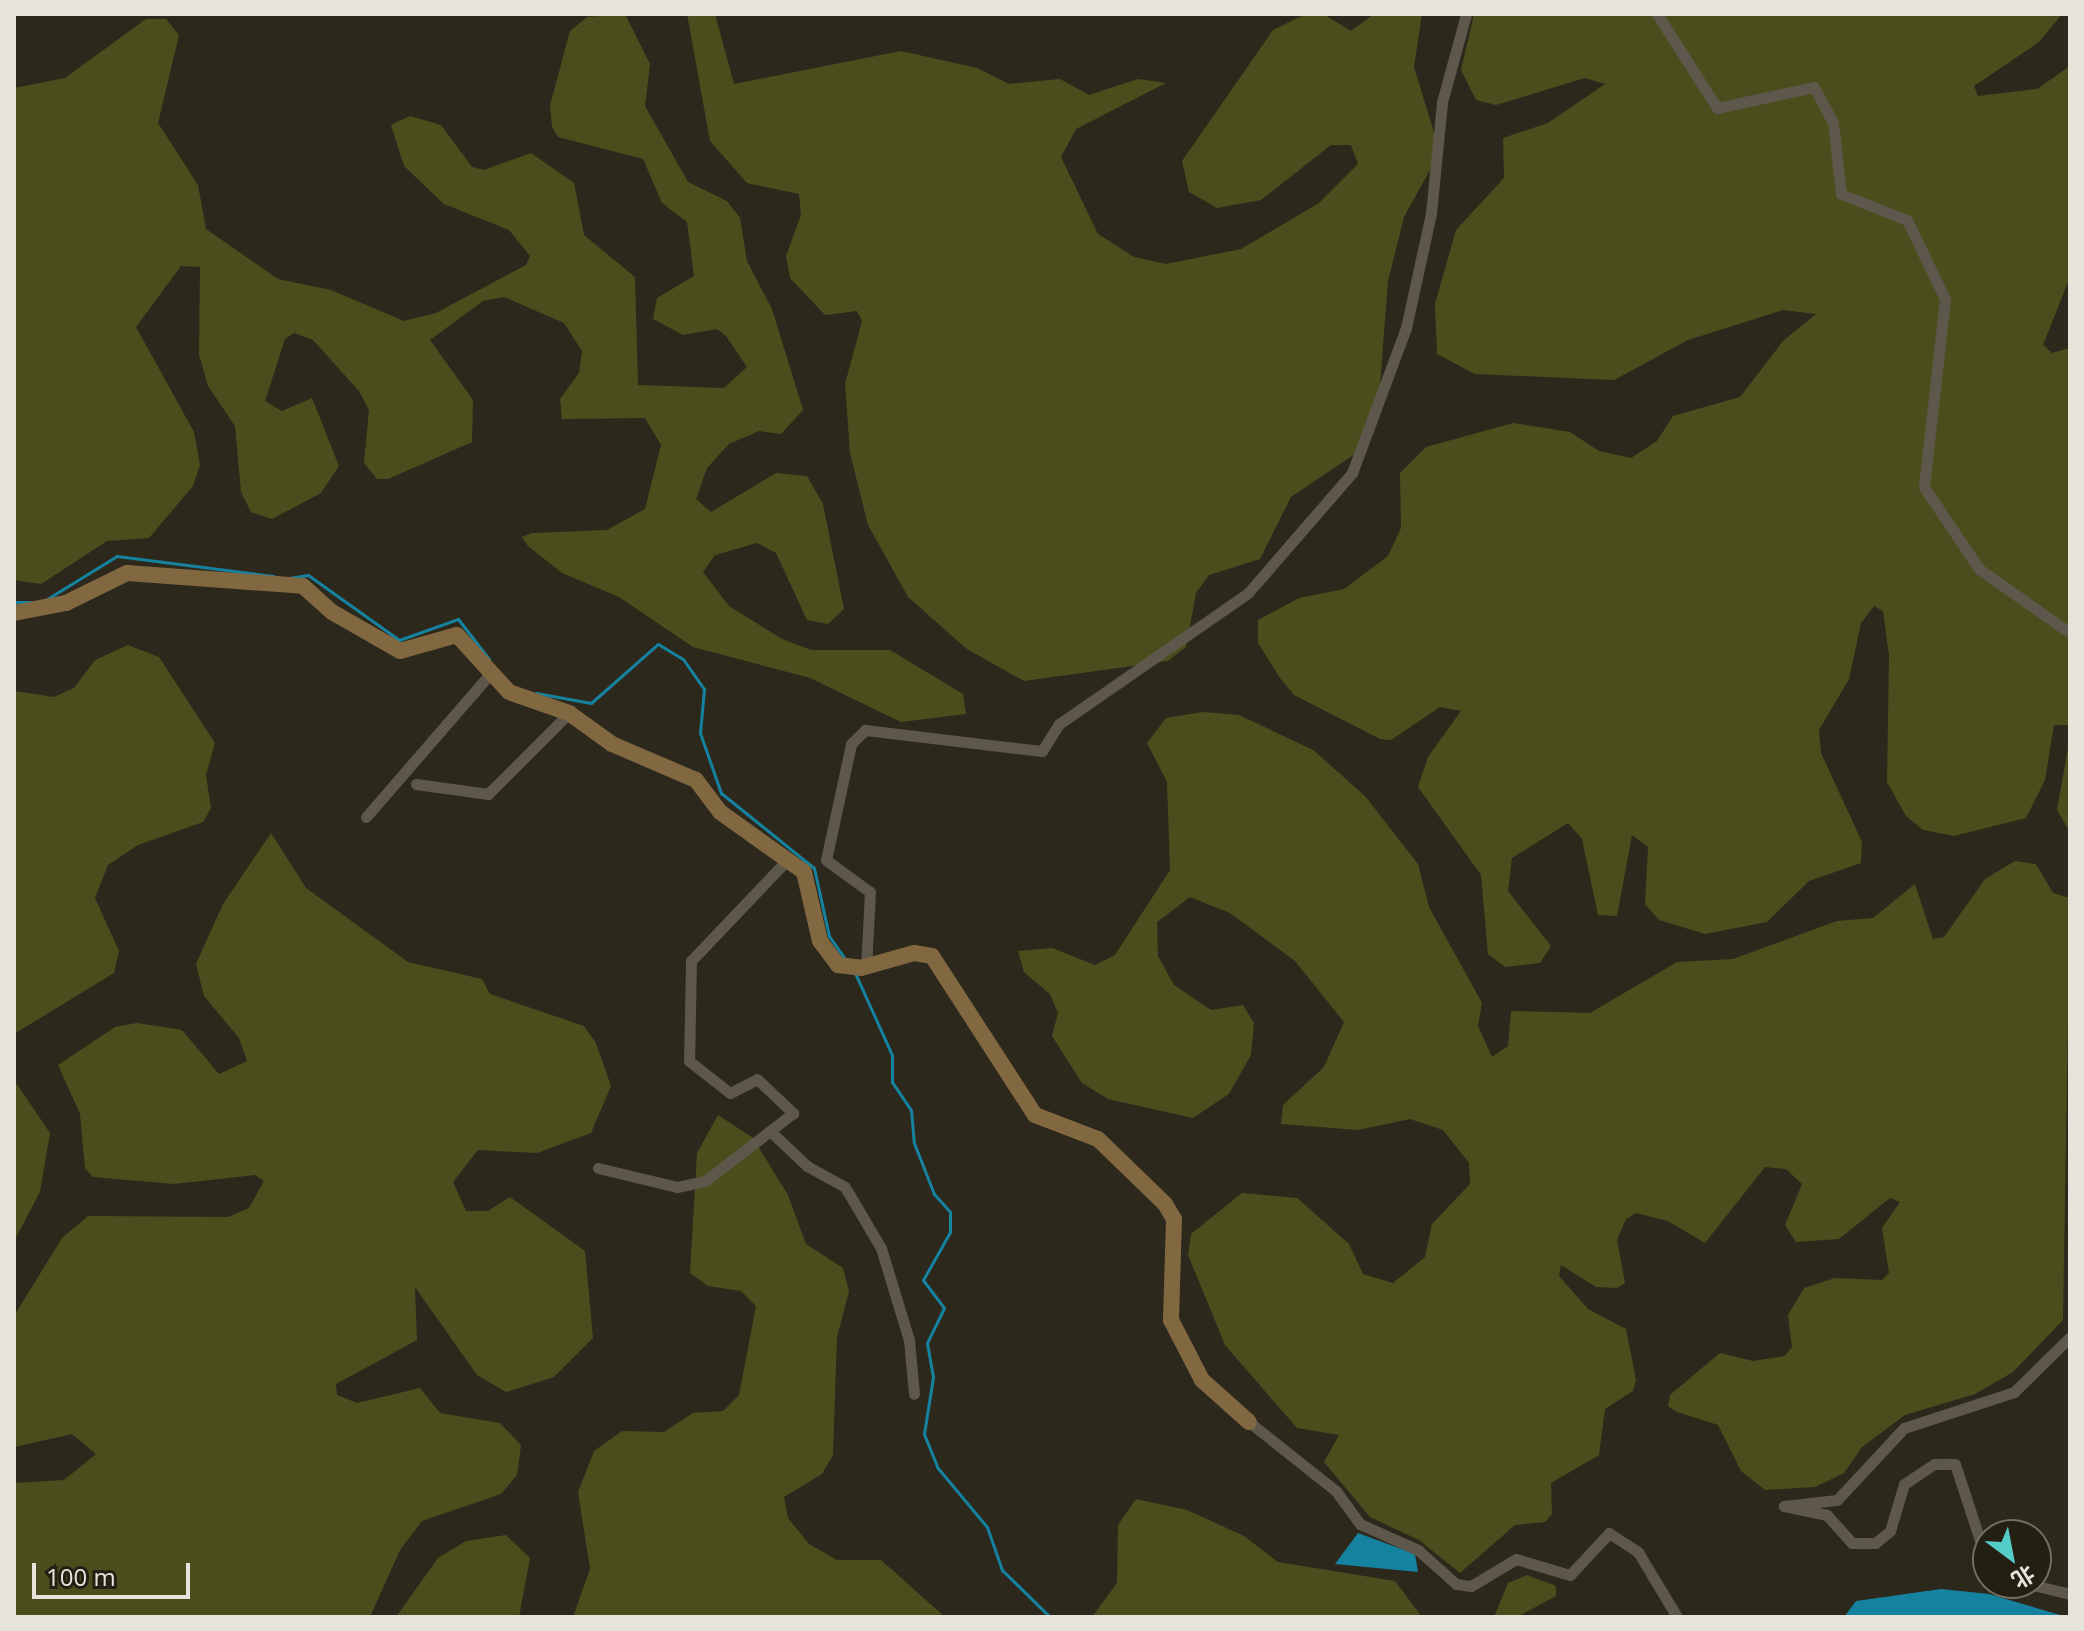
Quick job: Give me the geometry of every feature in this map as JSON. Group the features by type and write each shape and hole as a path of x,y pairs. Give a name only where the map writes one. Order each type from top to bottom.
{"street":[{"path":"857,968 870,892 826,860 851,744 865,730 1042,751 1059,724 1248,593 1352,473 1406,328 1431,213 1442,102 1466,14"},
{"path":"1657,14 1717,108 1814,87 1833,122 1841,194 1907,220 1945,299 1924,487 1979,569 2070,633"},
{"path":"14,613 66,603 127,573 303,586 332,612 400,651 457,635 490,674 520,697 569,713 612,744 696,780 720,812 804,872 820,941 857,968"},
{"path":"366,817 490,674"},
{"path":"416,784 488,794 569,713"},
{"path":"598,1168 677,1187 705,1181 793,1113 757,1079 730,1093 689,1061 685,1001 691,961 788,859"},
{"path":"857,968 914,953 932,956 1035,1115 1098,1139 1165,1204 1174,1219 1171,1320 1202,1380 1336,1491 1360,1524 1418,1550 1456,1584 1471,1586 1516,1559 1570,1575 1609,1533 1638,1552 1677,1617"},
{"path":"770,1131 807,1166 845,1187 881,1248 909,1340 914,1394"},
{"path":"1973,1519 1955,1464 1934,1464 1904,1484 1890,1531 1875,1543 1852,1543 1827,1515 1784,1506 1837,1500 1904,1428 2014,1392 2070,1337"}],"green space":[{"path":"625,14 650,64 645,106 688,182 727,201 740,218 747,261 772,309 803,410 781,434 759,431 729,444 707,468 696,499 711,512 776,473 807,476 823,504 844,609 828,624 807,620 776,553 757,543 715,555 703,572 729,606 782,639 811,650 890,650 963,694 966,714 901,722 810,678 693,647 619,597 562,573 528,546 522,537 532,533 607,530 645,509 661,445 645,418 562,419 560,399 579,373 582,351 564,323 504,297 483,301 430,340 473,400 472,442 388,479 377,479 364,463 369,410 359,391 313,340 294,333 285,339 265,401 282,411 312,398 339,466 321,493 272,519 251,512 241,492 235,426 208,386 199,354 200,267 181,266 136,327 194,432 200,465 193,486 149,538 107,541 41,584 14,580 14,88 65,78 146,19 166,19 179,35 158,123 198,185 206,229 278,279 331,290 404,321 436,313 526,265 530,256 509,230 444,204 404,166 391,125 410,116 441,125 472,167 484,170 531,153 574,183 584,235 635,277 638,385 724,388 747,367 726,336 717,329 683,335 653,319 657,298 694,276 687,222 662,203 643,159 558,137 552,127 550,105 570,31 587,17"},
{"path":"687,14 715,14 734,84 901,51 977,68 1009,84 1060,79 1089,95 1138,79 1166,83 1076,129 1061,157 1098,234 1134,257 1166,264 1241,249 1319,203 1358,164 1351,145 1331,145 1261,200 1217,208 1189,192 1182,161 1273,30 1306,14 1323,14 1351,31 1374,14 1422,14 1414,67 1440,152 1404,217 1388,281 1378,412 1355,454 1291,497 1260,559 1209,575 1196,593 1186,647 1168,661 1024,681 967,649 908,597 868,525 850,453 845,384 862,321 857,311 825,315 790,278 786,256 801,215 799,194 747,183 710,141"},
{"path":"1474,14 2062,14 2039,42 1974,86 1978,96 2037,89 2070,66 2070,277 2043,345 2052,353 2070,348 2070,725 2054,725 2045,780 2026,818 1954,836 1923,830 1906,816 1887,782 1889,656 1883,611 1874,606 1861,623 1849,679 1819,730 1821,753 1862,842 1861,863 1809,881 1767,922 1705,934 1659,920 1645,904 1648,847 1632,835 1617,916 1598,915 1582,839 1568,823 1512,858 1508,891 1551,946 1540,963 1505,967 1488,954 1481,875 1418,787 1428,757 1461,711 1440,707 1391,740 1380,739 1294,695 1280,678 1258,643 1258,620 1299,598 1344,589 1388,556 1401,528 1400,473 1426,447 1513,423 1570,432 1599,451 1631,458 1657,441 1673,416 1740,397 1783,341 1816,314 1783,310 1688,340 1614,380 1475,374 1437,354 1435,304 1456,230 1504,178 1503,138 1548,123 1605,84 1585,78 1496,105 1476,100 1461,70"},
{"path":"128,645 159,657 215,743 206,775 211,808 203,822 138,845 108,865 95,898 119,951 114,973 14,1034 14,691 54,697 74,688 95,660"},
{"path":"1203,712 1239,715 1313,750 1365,796 1418,864 1429,907 1482,1003 1478,1026 1492,1057 1508,1046 1511,1011 1590,1013 1677,962 1733,959 1837,921 1873,918 1915,884 1933,939 1944,937 1985,879 2015,861 2036,864 2053,893 2070,898 2063,1320 2013,1372 1975,1394 1905,1415 1862,1447 1844,1473 1815,1487 1765,1490 1741,1471 1718,1425 1677,1412 1668,1406 1670,1395 1720,1353 1753,1361 1785,1356 1792,1347 1788,1315 1804,1288 1835,1278 1882,1280 1889,1273 1882,1228 1900,1202 1890,1198 1839,1239 1796,1242 1785,1225 1802,1184 1786,1169 1765,1167 1705,1243 1668,1221 1636,1213 1626,1219 1617,1240 1625,1283 1617,1288 1596,1287 1561,1265 1559,1276 1588,1309 1626,1329 1636,1380 1633,1391 1605,1409 1599,1455 1551,1483 1552,1514 1545,1522 1515,1525 1460,1573 1419,1540 1370,1517 1324,1462 1339,1435 1297,1428 1225,1345 1188,1255 1191,1234 1242,1193 1297,1198 1349,1244 1363,1274 1393,1283 1425,1257 1432,1224 1470,1184 1469,1163 1443,1130 1410,1119 1358,1130 1281,1124 1283,1105 1324,1067 1344,1022 1295,961 1230,913 1190,897 1157,922 1158,956 1174,985 1211,1010 1243,1005 1254,1023 1251,1055 1229,1094 1193,1118 1108,1099 1082,1083 1052,1036 1058,1013 1050,994 1024,972 1018,951 1052,948 1095,965 1115,955 1170,870 1167,782 1147,743 1166,718"},
{"path":"2070,737 2070,832 2057,810"},
{"path":"271,833 306,888 408,962 482,979 490,994 584,1026 596,1043 611,1086 591,1133 537,1153 478,1150 453,1182 466,1211 488,1211 510,1197 585,1251 593,1338 554,1377 506,1392 477,1375 415,1287 417,1340 336,1384 337,1395 357,1403 420,1388 440,1413 500,1423 521,1445 517,1475 501,1494 422,1521 400,1550 370,1617 14,1617 14,1483 64,1480 96,1454 72,1434 14,1447 14,1316 62,1238 88,1216 228,1217 249,1208 264,1181 255,1175 174,1184 93,1177 85,1168 80,1114 58,1065 115,1027 137,1023 182,1030 219,1074 247,1061 239,1038 204,996 196,964 223,904"},
{"path":"14,1080 50,1133 40,1192 14,1241"},
{"path":"718,1115 753,1138 788,1195 806,1244 843,1268 849,1291 837,1337 833,1455 822,1474 784,1497 788,1518 809,1544 837,1560 881,1560 945,1617 573,1617 590,1569 578,1492 594,1451 622,1431 664,1432 693,1413 723,1411 739,1395 756,1306 741,1291 708,1286 690,1273 697,1153"},
{"path":"1136,1499 1187,1510 1244,1536 1278,1562 1395,1581 1422,1617 1092,1617 1117,1583 1118,1525"},
{"path":"506,1535 530,1558 519,1617 396,1617 438,1558 466,1541"},
{"path":"1527,1575 1556,1586 1556,1596 1517,1617 1494,1617 1508,1583"}],"water":[{"path":"1358,1533 1415,1554 1418,1572 1335,1564"},
{"path":"1941,1589 1972,1592 1972,1599 2006,1599 2067,1617 1844,1617 1856,1601"}],"waterway":[{"path":"47,599 117,556 274,576"},
{"path":"289,578 308,575 399,640 458,619 489,659"},
{"path":"14,602 32,602"},
{"path":"536,693 591,703 658,644 683,659 704,689 700,733 721,793 814,868 829,936 846,960"},
{"path":"855,973 892,1055 892,1082 911,1110 914,1143 934,1194 950,1212 950,1232 923,1280 944,1308 927,1343 933,1377 924,1434 937,1467 987,1527 1002,1570 1050,1617"}]}
